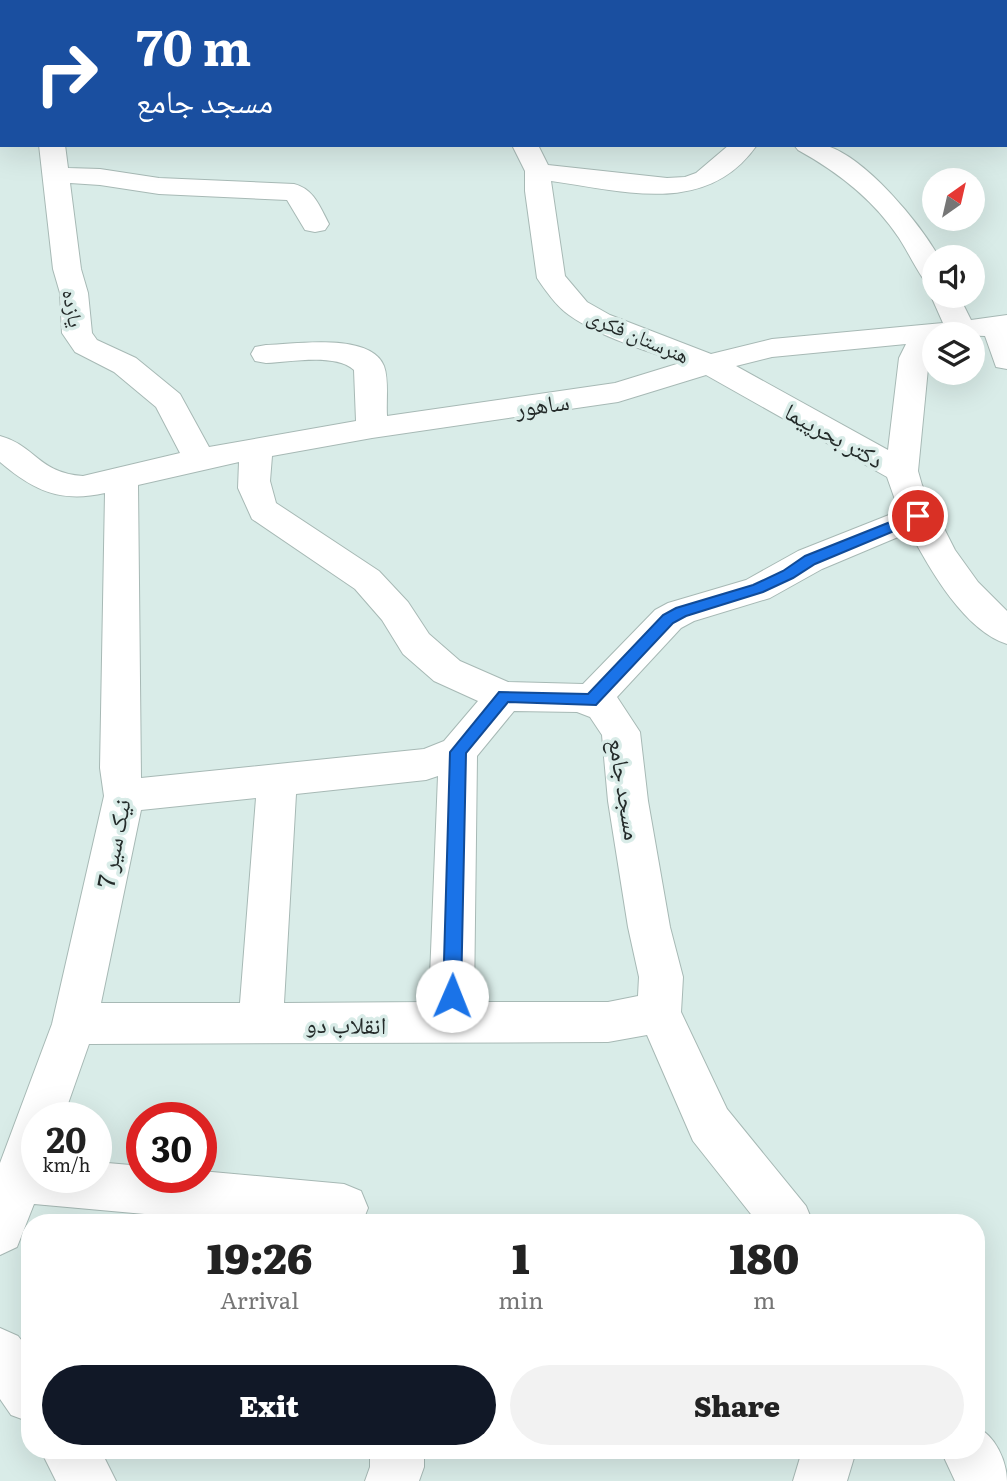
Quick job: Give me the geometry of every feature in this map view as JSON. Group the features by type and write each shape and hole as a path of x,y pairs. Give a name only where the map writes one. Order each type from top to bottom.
{"street":[{"name":"یازده","path":"52,147 66,269 74,293 77,332 86,346 125,365 169,401 199,459"},
{"name":"هنرستان فکری","path":"526,147 538,171 546,256 551,278 561,293 577,308 600,321 709,364"},
{"path":"538,171 671,186 695,184 713,176 742,147"},
{"path":"810,147 849,170 878,193 902,219 922,253"},
{"path":"56,175 100,177 159,186 294,191 302,198 315,225"},
{"path":"1002,325 1007,360"},
{"name":"ساهور","path":"122,476 199,459 372,428 618,392 772,348 922,335"},
{"path":"902,471 914,358 922,341"},
{"path":"266,354 332,351 356,355 369,367 372,428"},
{"name":"دکتر بحرپیما","path":"709,364 902,471 902,481 918,516 973,601 1007,631"},
{"path":"0,446 37,478 63,486 82,487 122,476"},
{"path":"257,449 253,481 255,497 264,511 367,580 395,611 416,643 447,671 504,696 580,698 591,701 668,619 681,612 758,589 788,575 810,560 918,516"},
{"name":"نیک سیر 7","path":"46,1102 74,1024 124,796 120,768 122,476"},
{"path":"124,796 426,764 458,752 504,696"},
{"name":"مسجد جامع","path":"591,701 603,707 621,732 628,801 649,927 662,978 659,1012 710,1125 782,1214"},
{"path":"451,1024 458,752"},
{"path":"261,1021 277,778"},
{"name":"انقلاب دو","path":"74,1024 261,1021 451,1024 608,1022 659,1012"},
{"path":"0,1230 21,1171"},
{"path":"18,1180 344,1208"},
{"path":"0,1354 21,1383"},
{"path":"74,1459 89,1481"},
{"path":"392,1481 397,1459"},
{"path":"820,1481 826,1459"},
{"path":"973,1459 985,1481"}],"route":[{"path":"452,996 458,752 504,696 580,698 591,701 668,619 681,612 758,589 788,575 810,560 918,516"}]}
